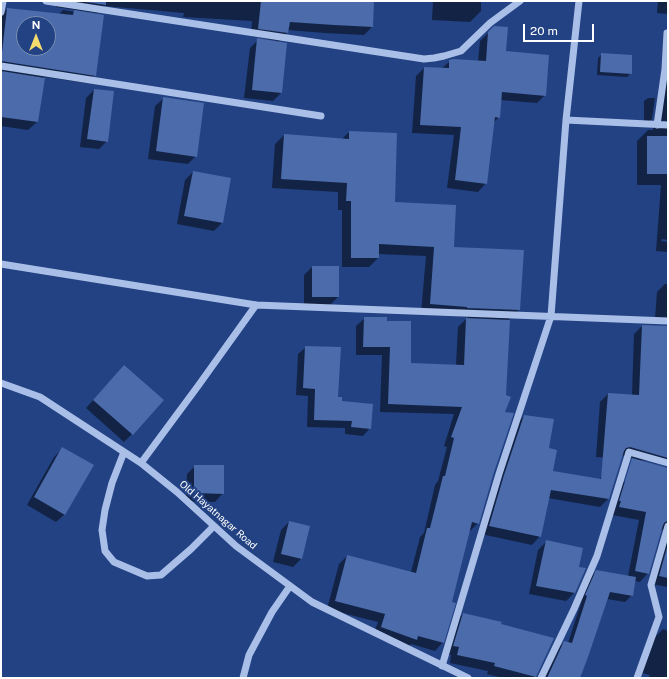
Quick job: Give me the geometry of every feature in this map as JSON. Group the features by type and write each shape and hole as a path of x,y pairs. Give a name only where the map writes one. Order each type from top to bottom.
{"street":[{"path":"1,12 3,1"},
{"path":"46,1 424,59 444,56 461,51 490,23 520,1"},
{"path":"442,666 499,474 551,316 566,120 580,1"},
{"path":"658,125 666,70 667,33"},
{"path":"1,66 321,116"},
{"path":"566,120 668,125"},
{"path":"1,264 256,305 668,320"},
{"path":"141,463 256,305"},
{"name":"Old Hayatnagar Road","path":"1,383 40,397 141,463 177,492 236,546 312,602 468,678"},
{"path":"124,452 112,483 104,510 102,530 105,552 114,562 147,576 161,575 191,549 214,526"},
{"path":"541,678 574,609 596,556 629,452 668,463"},
{"path":"637,678 659,617 652,585 668,526"},
{"path":"243,678 249,654 272,612 290,586"}],"building":[{"path":"79,1 106,1 106,5"},
{"path":"261,1 374,1 373,27 290,22 288,33 258,29"},
{"path":"7,8 73,15 74,10 104,15 96,76 1,61"},
{"path":"494,26 508,27 506,51 549,55 546,96 502,92 500,118 495,117 487,184 455,180 461,127 420,125 424,67 449,68 449,60 453,59 486,61 488,32"},
{"path":"257,38 287,43 282,93 252,90"},
{"path":"601,53 632,55 632,74 600,72"},
{"path":"1,71 45,78 38,122 1,117"},
{"path":"94,89 114,91 108,142 87,139"},
{"path":"163,97 204,103 197,157 156,151"},
{"path":"349,131 397,133 395,202 456,205 454,247 524,250 520,310 467,308 430,304 434,247 379,244 379,258 351,258 351,201 346,201 347,183 281,179 284,134 349,139"},
{"path":"647,136 668,136 668,174 647,174"},
{"path":"193,171 231,178 223,223 184,216"},
{"path":"312,266 339,266 339,297 312,297"},
{"path":"364,317 387,317 387,321 411,321 411,363 464,365 466,318 510,320 506,395 511,397 505,412 514,413 494,472 479,524 472,522 452,602 456,603 444,643 418,636 417,640 381,627 385,614 335,601 347,555 416,573 427,528 430,528 443,476 445,476 454,438 451,437 462,407 388,404 390,347 363,347"},
{"path":"642,325 668,326 668,458 630,447 626,448 609,499 551,490 541,537 489,526 524,415 554,419 549,448 557,450 553,471 601,479 608,393 639,395"},
{"path":"305,346 341,347 338,397 342,397 342,401 373,404 371,429 351,427 352,421 314,420 315,389 303,388"},
{"path":"124,365 164,400 133,435 93,400"},
{"path":"62,447 94,465 65,515 34,497"},
{"path":"632,458 668,468 668,521 663,525 649,574 635,571 646,512 619,507 621,501 619,501"},
{"path":"194,465 224,465 224,494 194,493"},
{"path":"289,521 310,526 302,559 281,554"},
{"path":"546,540 583,548 579,567 586,568 575,593 536,586"},
{"path":"668,544 668,578 659,576"},
{"path":"596,570 636,577 633,596 610,592 580,678 547,678 564,641 572,643 587,596 585,595"},
{"path":"463,613 502,622 501,624 554,638 536,677 494,666 495,663 457,655 459,647 453,646"}]}
